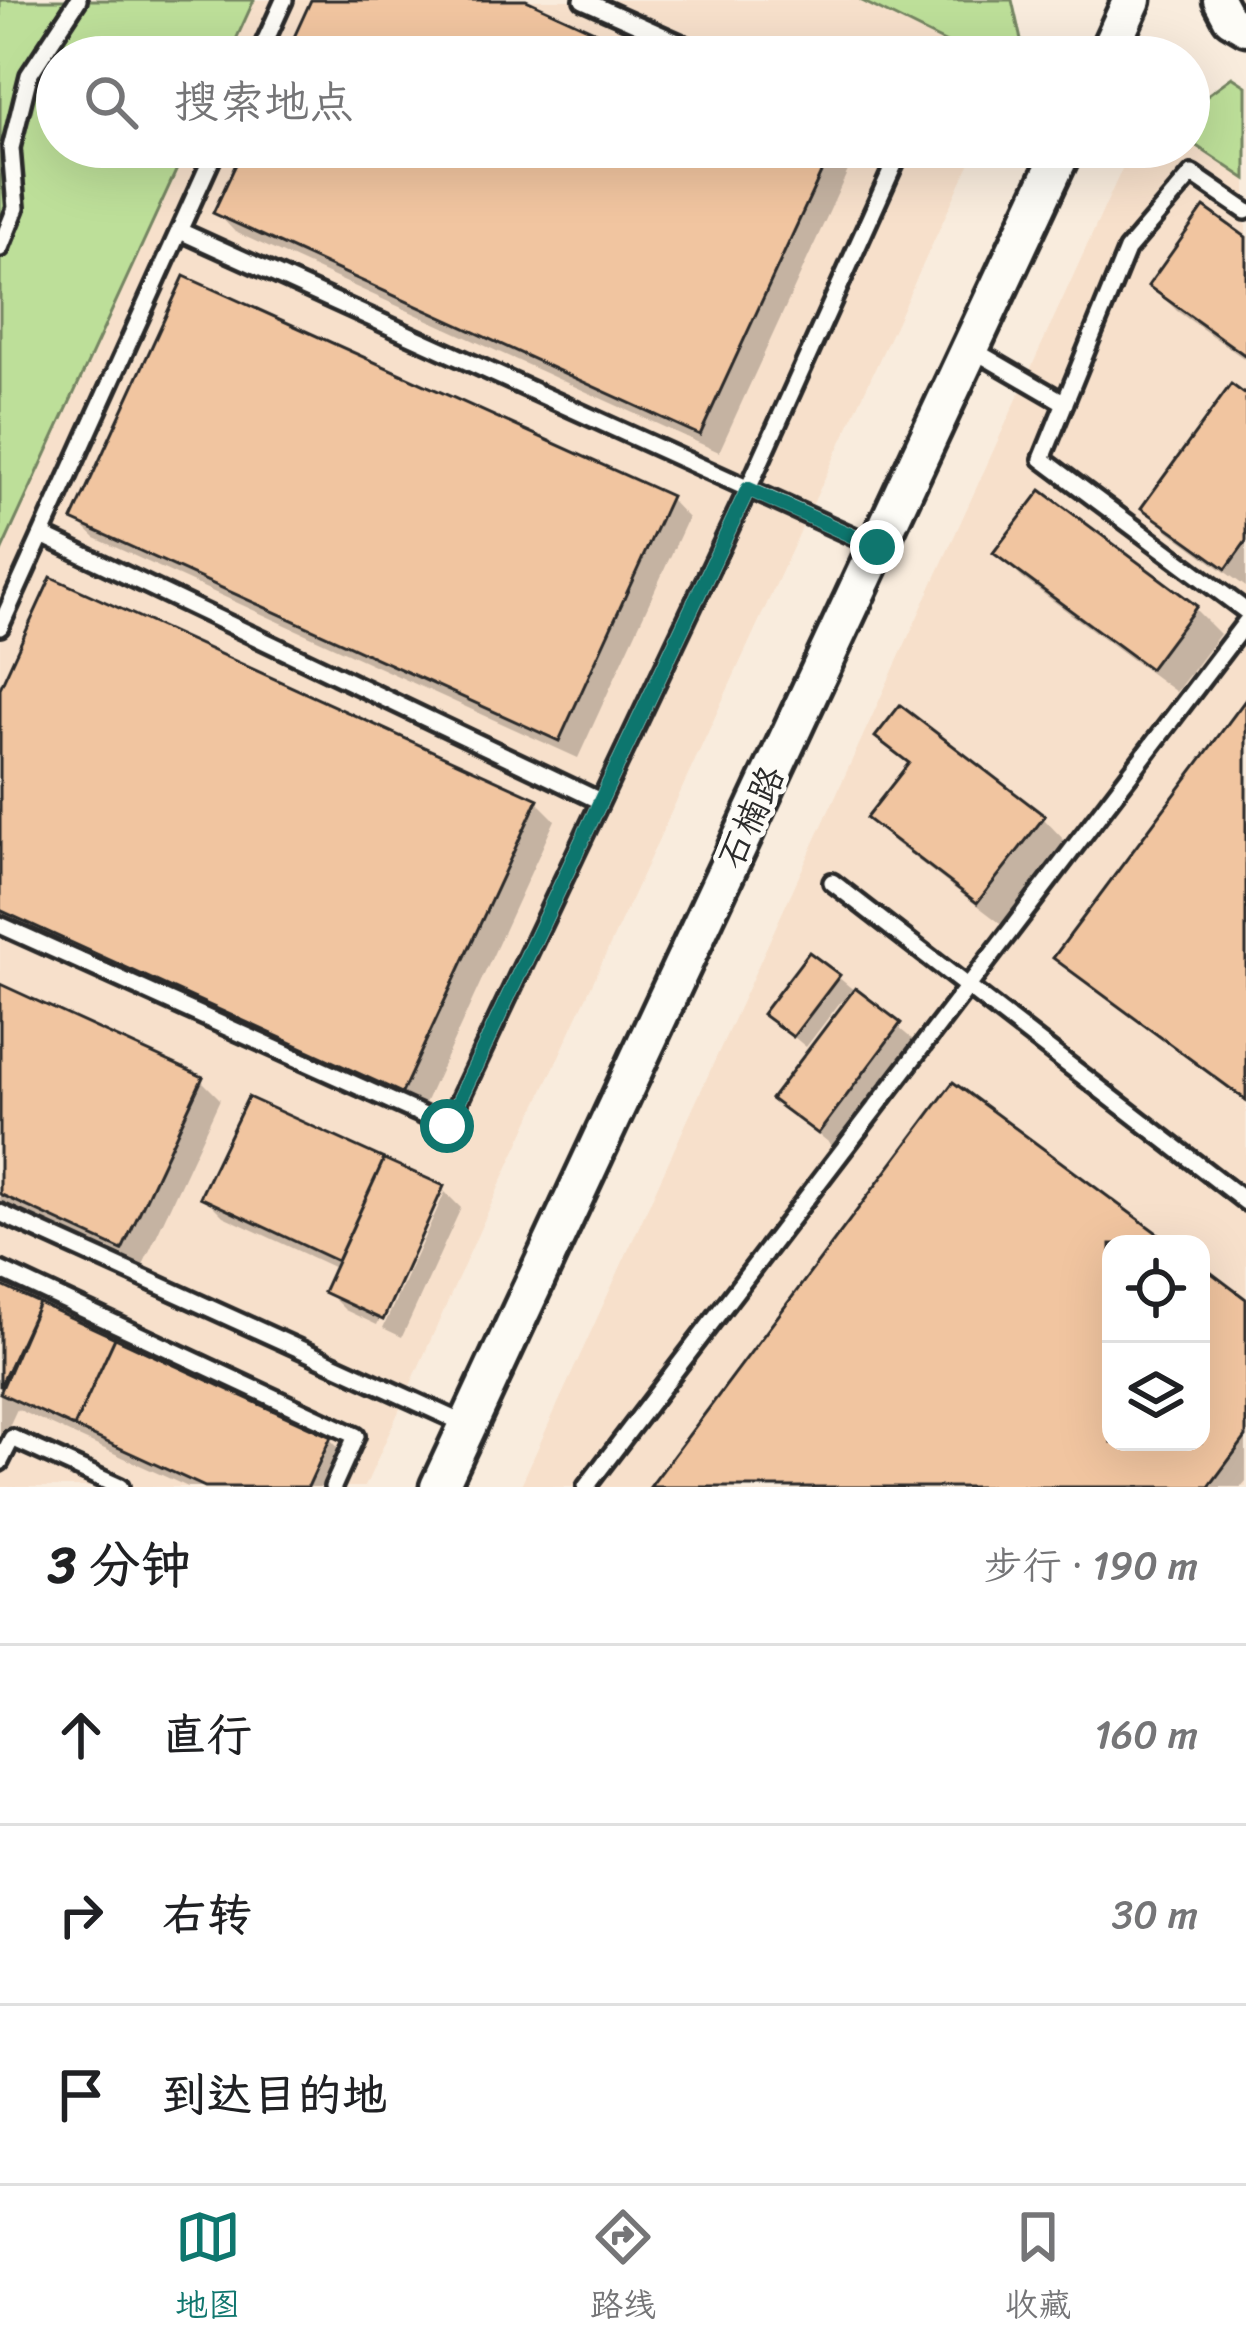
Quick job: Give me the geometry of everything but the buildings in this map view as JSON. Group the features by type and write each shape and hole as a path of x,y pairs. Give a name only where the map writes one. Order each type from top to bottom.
{"street":[{"path":"1116,36 1132,0"},
{"path":"1219,0 1229,19 1246,29"},
{"name":"石楠路","path":"439,1487 1054,168"}],"lane":[{"path":"54,36 78,0"},
{"path":"268,36 284,0"},
{"path":"584,0 664,36"},
{"path":"0,248 16,208 11,148 28,75 36,63"},
{"path":"0,627 208,168"},
{"path":"0,925 447,1126 748,489 893,168"},
{"path":"1246,211 1192,174 1127,250 1042,459 1246,611"},
{"path":"179,231 877,547"},
{"path":"970,349 1065,403"},
{"path":"42,535 600,801"},
{"path":"586,1487 1246,622"},
{"path":"832,882 1246,1202"},
{"path":"0,1214 468,1425"},
{"path":"0,1270 356,1436 333,1487"},
{"path":"0,1462 12,1438 120,1487"}],"shaded area":[{"path":"254,0 860,0 933,36 238,36"},
{"path":"1210,154 1246,177 1246,1487 520,1487 1122,168 1210,168"},
{"path":"177,168 967,168 365,1487 0,1487 0,554"}],"green space":[{"path":"0,0 254,0 238,36 36,36 36,168 177,168 0,554"},
{"path":"860,0 1012,0 1020,36 933,36"},
{"path":"1232,77 1246,86 1246,179 1210,155 1210,93"}],"route":[{"path":"447,1126 748,489 877,547"}]}
